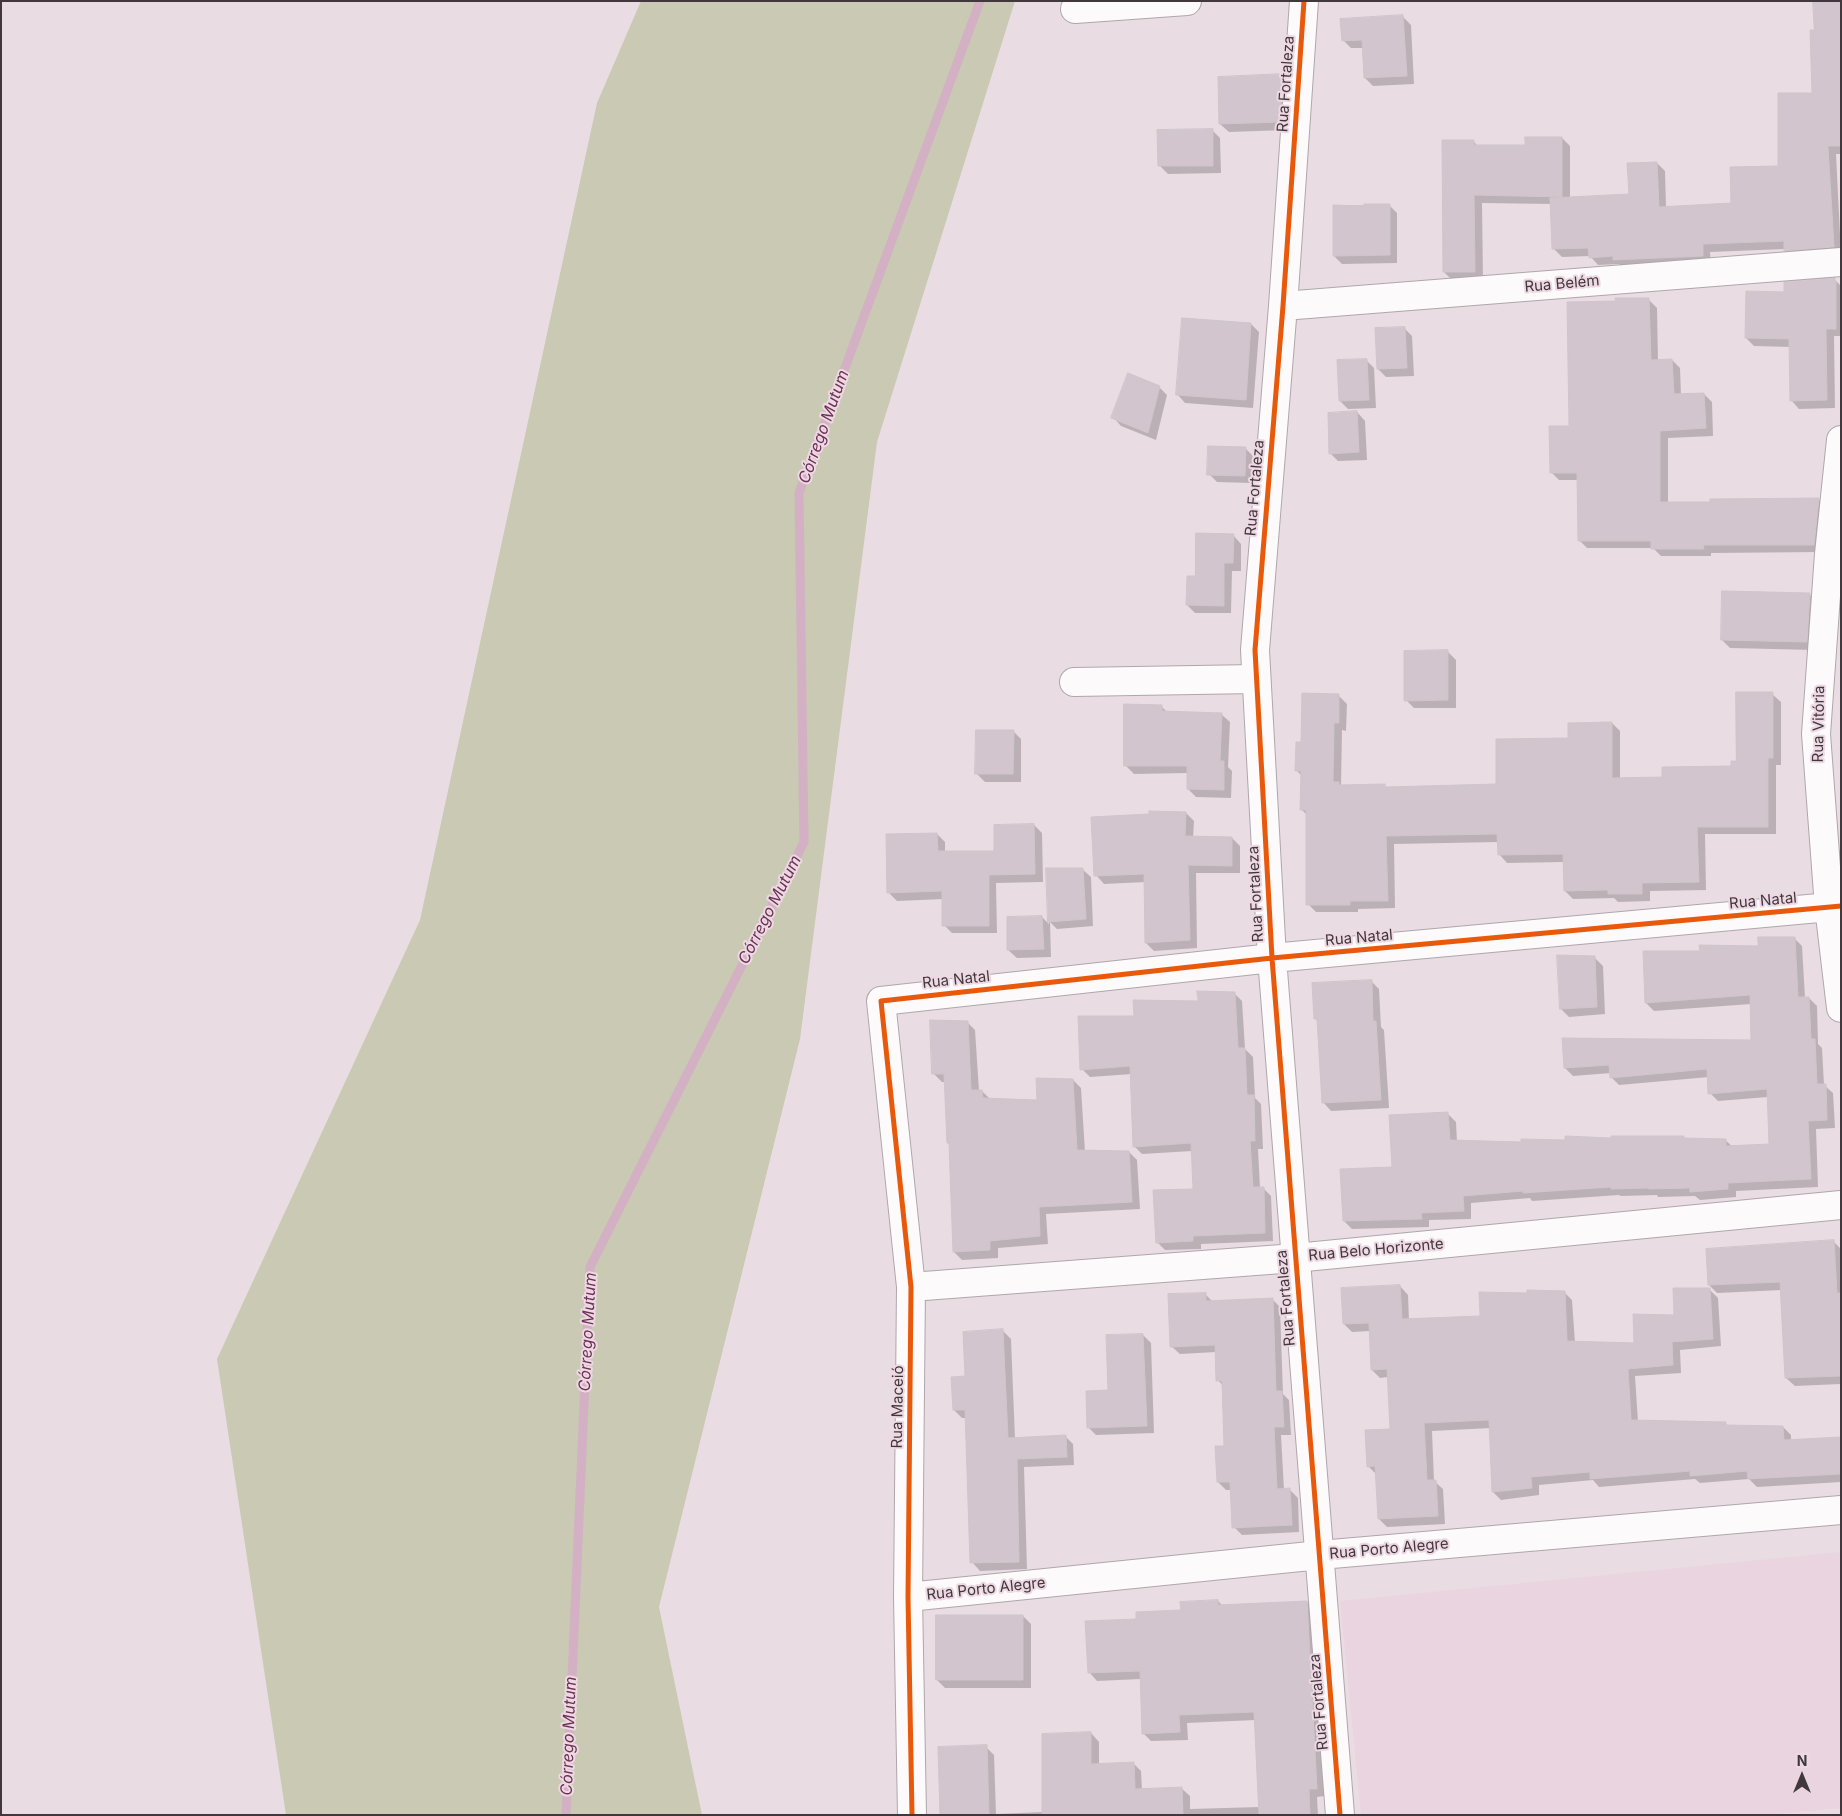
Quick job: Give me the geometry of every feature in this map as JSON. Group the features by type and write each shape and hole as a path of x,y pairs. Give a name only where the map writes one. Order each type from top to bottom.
{"street":[{"path":"1075,9 1187,1"},
{"name":"Rua Fortaleza","path":"1304,1 1283,306 1255,650 1272,958 1340,1815"},
{"name":"Rua Belém","path":"1283,306 1841,262"},
{"name":"Rua Vitória","path":"1841,440 1835,553 1816,734 1835,906 1841,1008"},
{"path":"1074,682 1256,679"},
{"name":"Rua Natal","path":"881,1001 1272,958 1835,906"},
{"name":"Rua Maceió","path":"881,1001 912,1287 908,1597 912,1815"},
{"name":"Rua Belo Horizonte","path":"912,1287 1296,1258 1841,1205"},
{"name":"Rua Porto Alegre","path":"908,1597 1320,1555 1841,1510"}],"shaded area":[{"path":"1841,1552 1841,1808 1767,1815 1361,1815 1340,1601"}],"green space":[{"path":"641,1 1015,1 877,442 800,1039 659,1607 702,1815 286,1815 217,1359 420,920 597,103"}],"building":[{"path":"1813,1 1841,1 1841,146 1828,146 1834,247 1784,251 1784,241 1703,244 1703,256 1613,260 1613,256 1589,258 1588,248 1552,249 1550,198 1629,194 1627,163 1657,162 1659,207 1731,203 1730,167 1778,166 1778,93 1812,93 1810,30 1814,30"},
{"path":"1403,15 1407,76 1364,78 1362,40 1342,41 1340,19"},
{"path":"1283,74 1280,122 1219,124 1218,77"},
{"path":"1213,129 1213,166 1158,166 1157,130"},
{"path":"1525,137 1562,137 1562,197 1474,195 1475,272 1443,272 1442,140 1474,140 1474,145 1525,145"},
{"path":"1364,204 1390,204 1390,255 1333,256 1333,205 1364,206"},
{"path":"1835,278 1836,329 1826,329 1827,400 1790,401 1789,339 1745,338 1746,291 1784,292 1784,282"},
{"path":"1615,298 1649,298 1651,360 1672,359 1674,394 1704,393 1706,428 1660,431 1660,502 1710,502 1710,499 1819,498 1814,545 1703,545 1704,549 1651,549 1651,541 1578,541 1577,473 1550,473 1549,426 1569,426 1567,302 1616,301"},
{"path":"1182,318 1251,323 1246,400 1176,395"},
{"path":"1405,327 1407,368 1377,369 1375,328"},
{"path":"1367,359 1369,400 1339,401 1337,360"},
{"path":"1128,373 1160,386 1148,433 1111,418"},
{"path":"1357,411 1359,452 1329,454 1328,413"},
{"path":"1208,446 1246,447 1245,476 1207,475"},
{"path":"1196,533 1234,534 1233,563 1224,563 1224,606 1186,605 1187,576 1195,576"},
{"path":"1722,591 1810,593 1807,642 1721,640"},
{"path":"1448,650 1448,700 1404,701 1404,651"},
{"path":"1736,692 1773,692 1773,758 1768,758 1768,827 1697,827 1699,882 1642,883 1642,894 1608,894 1608,890 1564,891 1563,854 1498,855 1497,834 1386,836 1388,901 1350,901 1350,905 1306,905 1306,810 1300,810 1301,771 1295,771 1296,742 1301,742 1302,693 1339,694 1339,723 1334,723 1333,782 1339,782 1339,785 1385,784 1385,787 1496,784 1496,739 1568,738 1568,723 1612,722 1612,778 1662,777 1662,767 1731,766 1731,761 1736,761"},
{"path":"1124,704 1162,705 1162,711 1222,713 1220,761 1224,761 1224,790 1187,789 1187,766 1124,766"},
{"path":"976,730 1014,730 1013,774 975,774"},
{"path":"1149,811 1186,812 1185,836 1232,837 1232,866 1188,865 1190,940 1145,943 1144,874 1094,876 1091,817 1149,814"},
{"path":"1034,824 1035,874 989,875 989,926 942,926 942,891 887,893 886,834 937,833 938,851 994,851 994,825"},
{"path":"1046,868 1083,868 1086,919 1048,922"},
{"path":"1042,916 1044,949 1007,950 1007,917"},
{"path":"1758,937 1795,937 1798,997 1809,997 1811,1039 1815,1039 1817,1084 1826,1084 1827,1120 1808,1121 1811,1179 1728,1183 1728,1189 1690,1192 1690,1188 1611,1189 1611,1187 1463,1196 1464,1211 1421,1213 1422,1219 1343,1221 1340,1169 1392,1167 1389,1115 1448,1112 1450,1140 1521,1142 1521,1139 1565,1140 1565,1136 1611,1138 1611,1136 1684,1136 1684,1138 1726,1139 1726,1146 1769,1144 1767,1089 1708,1094 1707,1069 1610,1078 1609,1065 1564,1068 1562,1038 1751,1040 1750,995 1645,1003 1643,951 1700,951 1699,945 1758,946"},
{"path":"1557,955 1595,956 1597,1007 1560,1009"},
{"path":"1372,980 1373,1021 1376,1021 1381,1100 1322,1103 1317,1019 1314,1019 1312,983"},
{"path":"1197,991 1235,992 1238,1048 1245,1048 1247,1095 1254,1095 1255,1141 1250,1141 1253,1187 1264,1187 1265,1233 1193,1236 1193,1241 1156,1243 1153,1190 1193,1189 1191,1143 1133,1147 1130,1066 1080,1070 1078,1016 1134,1016 1133,1000 1198,1001"},
{"path":"930,1020 968,1021 971,1090 982,1090 983,1098 1037,1100 1036,1078 1073,1079 1077,1150 1129,1151 1132,1202 1039,1207 1040,1236 990,1241 990,1250 953,1252 949,1143 947,1143 944,1074 932,1074"},
{"path":"1834,1240 1837,1293 1841,1293 1841,1376 1785,1378 1780,1282 1708,1285 1706,1249"},
{"path":"1400,1285 1402,1319 1480,1316 1479,1292 1527,1293 1527,1290 1565,1291 1567,1341 1634,1343 1633,1314 1674,1315 1673,1288 1710,1288 1713,1339 1672,1342 1673,1365 1628,1369 1631,1420 1726,1422 1726,1425 1783,1426 1784,1440 1841,1437 1841,1474 1748,1479 1747,1471 1690,1476 1690,1471 1590,1479 1590,1472 1531,1477 1532,1488 1492,1492 1489,1420 1424,1423 1427,1480 1436,1480 1438,1516 1378,1519 1375,1466 1367,1467 1365,1430 1390,1429 1387,1369 1371,1370 1369,1323 1343,1324 1341,1288"},
{"path":"1206,1293 1206,1301 1273,1298 1276,1391 1282,1391 1284,1427 1274,1427 1277,1489 1290,1488 1292,1525 1232,1528 1230,1482 1217,1482 1215,1446 1224,1446 1222,1381 1216,1381 1215,1345 1170,1347 1168,1294"},
{"path":"1003,1329 1008,1438 1066,1435 1067,1457 1017,1459 1019,1562 970,1563 965,1410 953,1410 951,1377 965,1376 963,1332"},
{"path":"1143,1334 1147,1426 1087,1428 1086,1391 1108,1390 1106,1335"},
{"path":"1218,1600 1218,1605 1307,1601 1317,1789 1309,1789 1310,1815 1259,1815 1254,1712 1179,1715 1180,1732 1142,1734 1140,1671 1088,1673 1085,1621 1136,1619 1136,1612 1181,1610 1180,1602"},
{"path":"936,1615 1023,1615 1023,1680 936,1680"},
{"path":"1091,1732 1091,1764 1134,1762 1135,1789 1182,1787 1183,1815 1042,1815 1042,1734"},
{"path":"987,1745 989,1815 940,1815 938,1747"}],"waterway":[{"name":"Córrego Mutum","path":"566,1815 590,1267 804,842 799,493 980,1"}],"cycle path":[{"path":"1304,1 1283,306 1255,650 1272,958 1340,1815"},
{"path":"912,1815 908,1597 911,1287 881,1001 1272,958 1841,906"}]}
